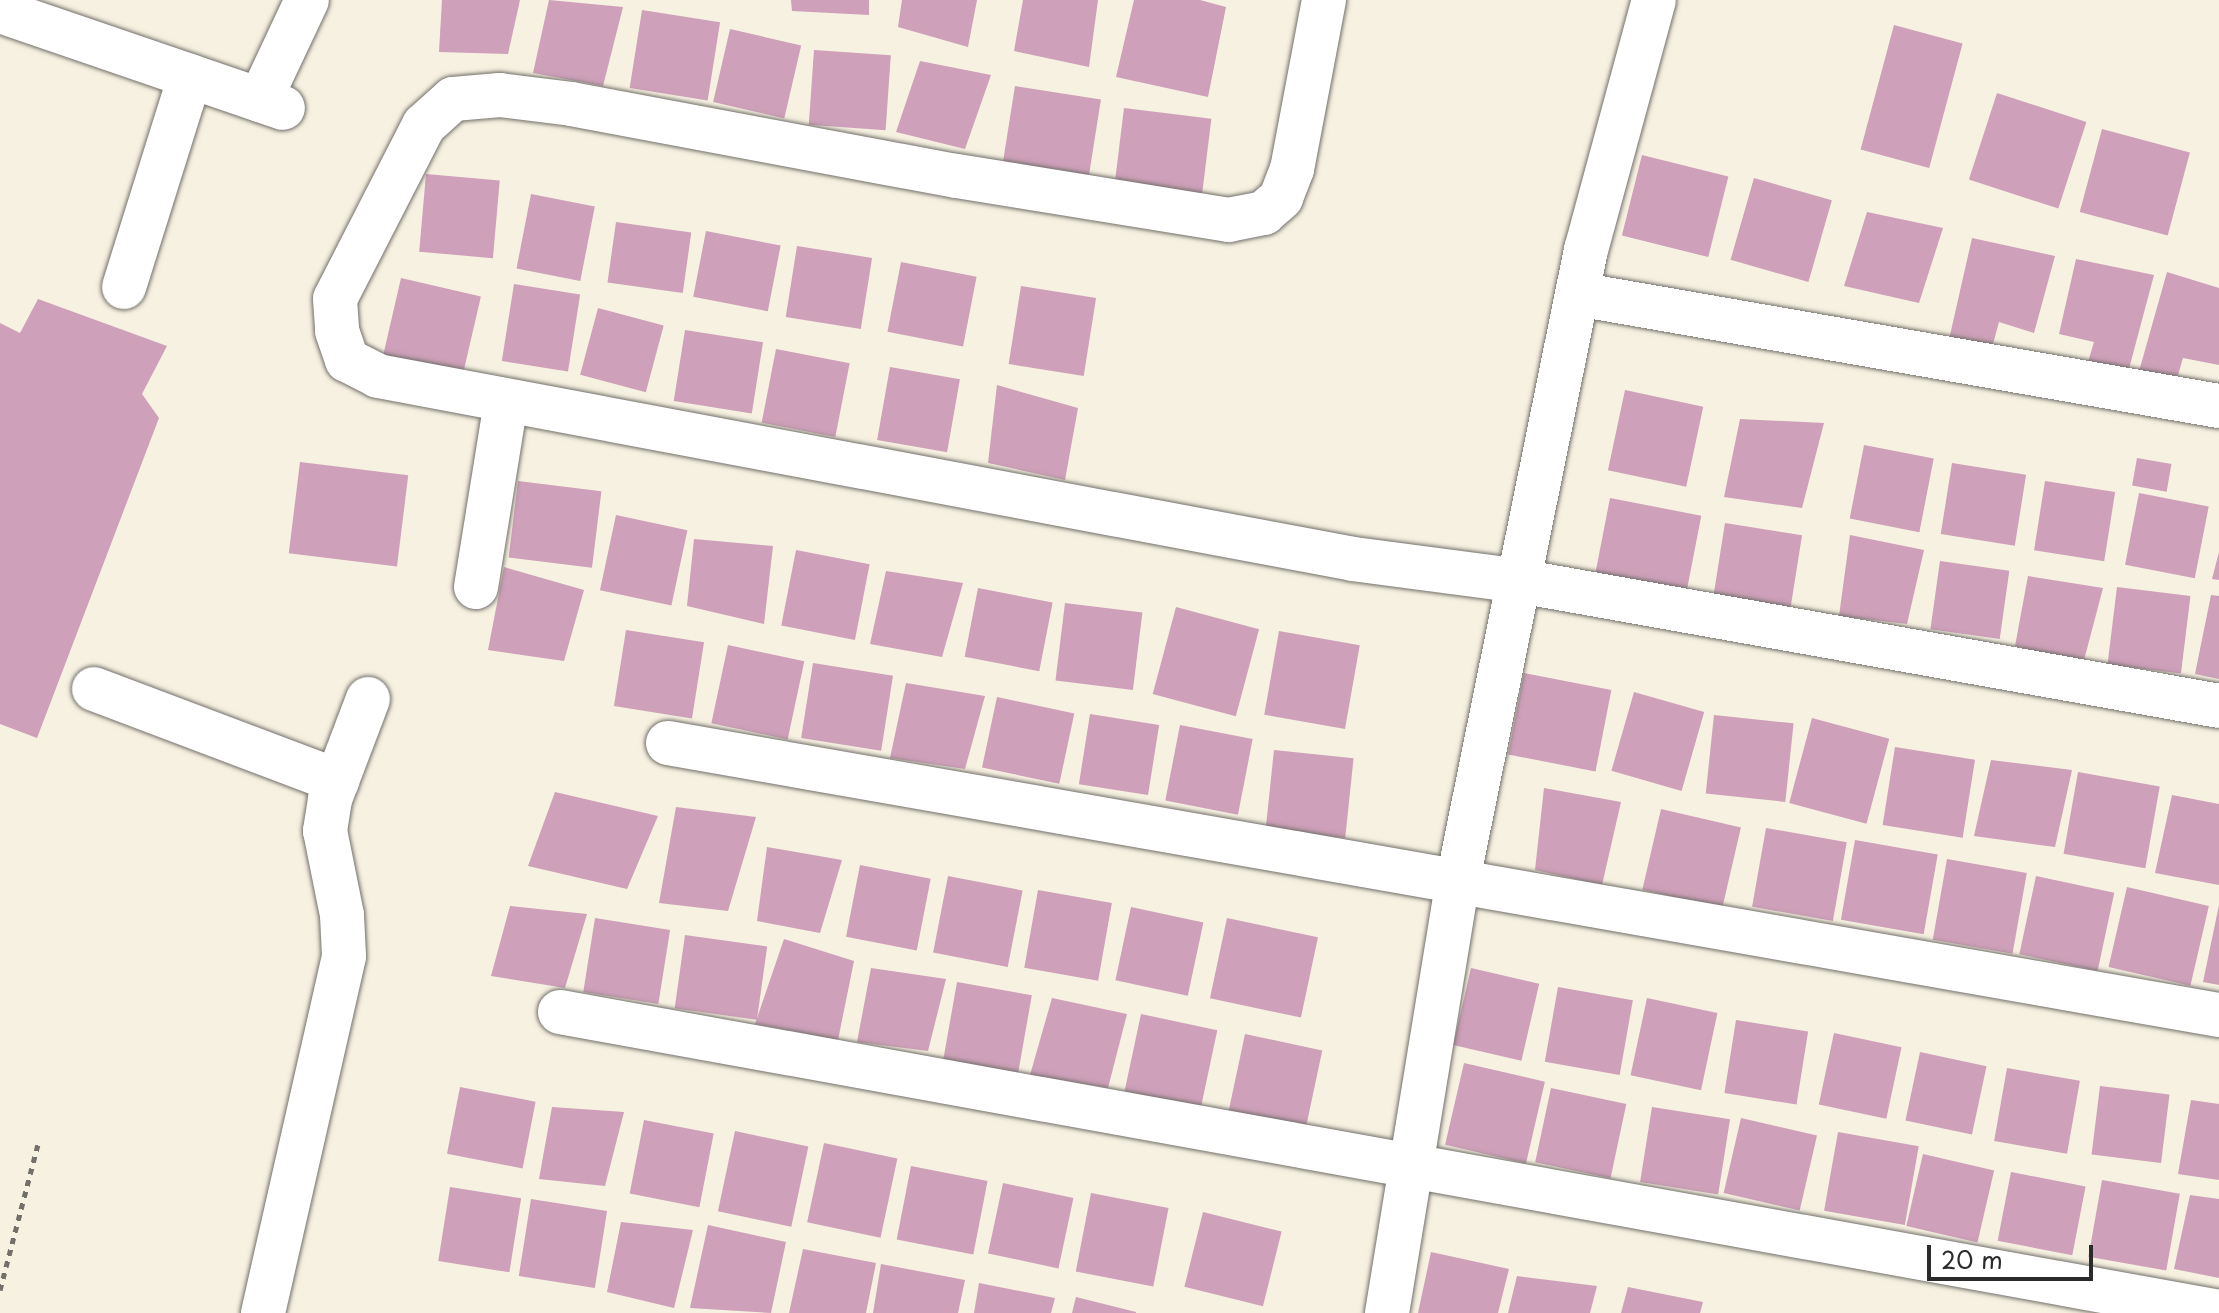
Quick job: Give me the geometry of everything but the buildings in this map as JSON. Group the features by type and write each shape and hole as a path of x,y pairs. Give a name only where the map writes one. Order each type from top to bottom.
{"street":[{"path":"0,11 272,104 307,0"},
{"path":"1324,0 1292,169 1281,198 1264,213 1229,220 956,176 572,104 500,95 453,99 424,125 335,299 337,331 347,360 378,376 1353,559 1519,581 2219,706"},
{"path":"1387,1313 1414,1165 1458,880 1577,294 1654,0"},
{"path":"124,287 190,76"},
{"path":"1577,294 2219,406"},
{"path":"476,587 506,401"},
{"path":"94,689 337,781"},
{"path":"263,1313 344,956 342,915 325,831 337,781 368,699"},
{"path":"668,743 2219,1015"},
{"path":"560,1012 2219,1312"}],"path":[{"path":"0,1290 39,1140"}]}
